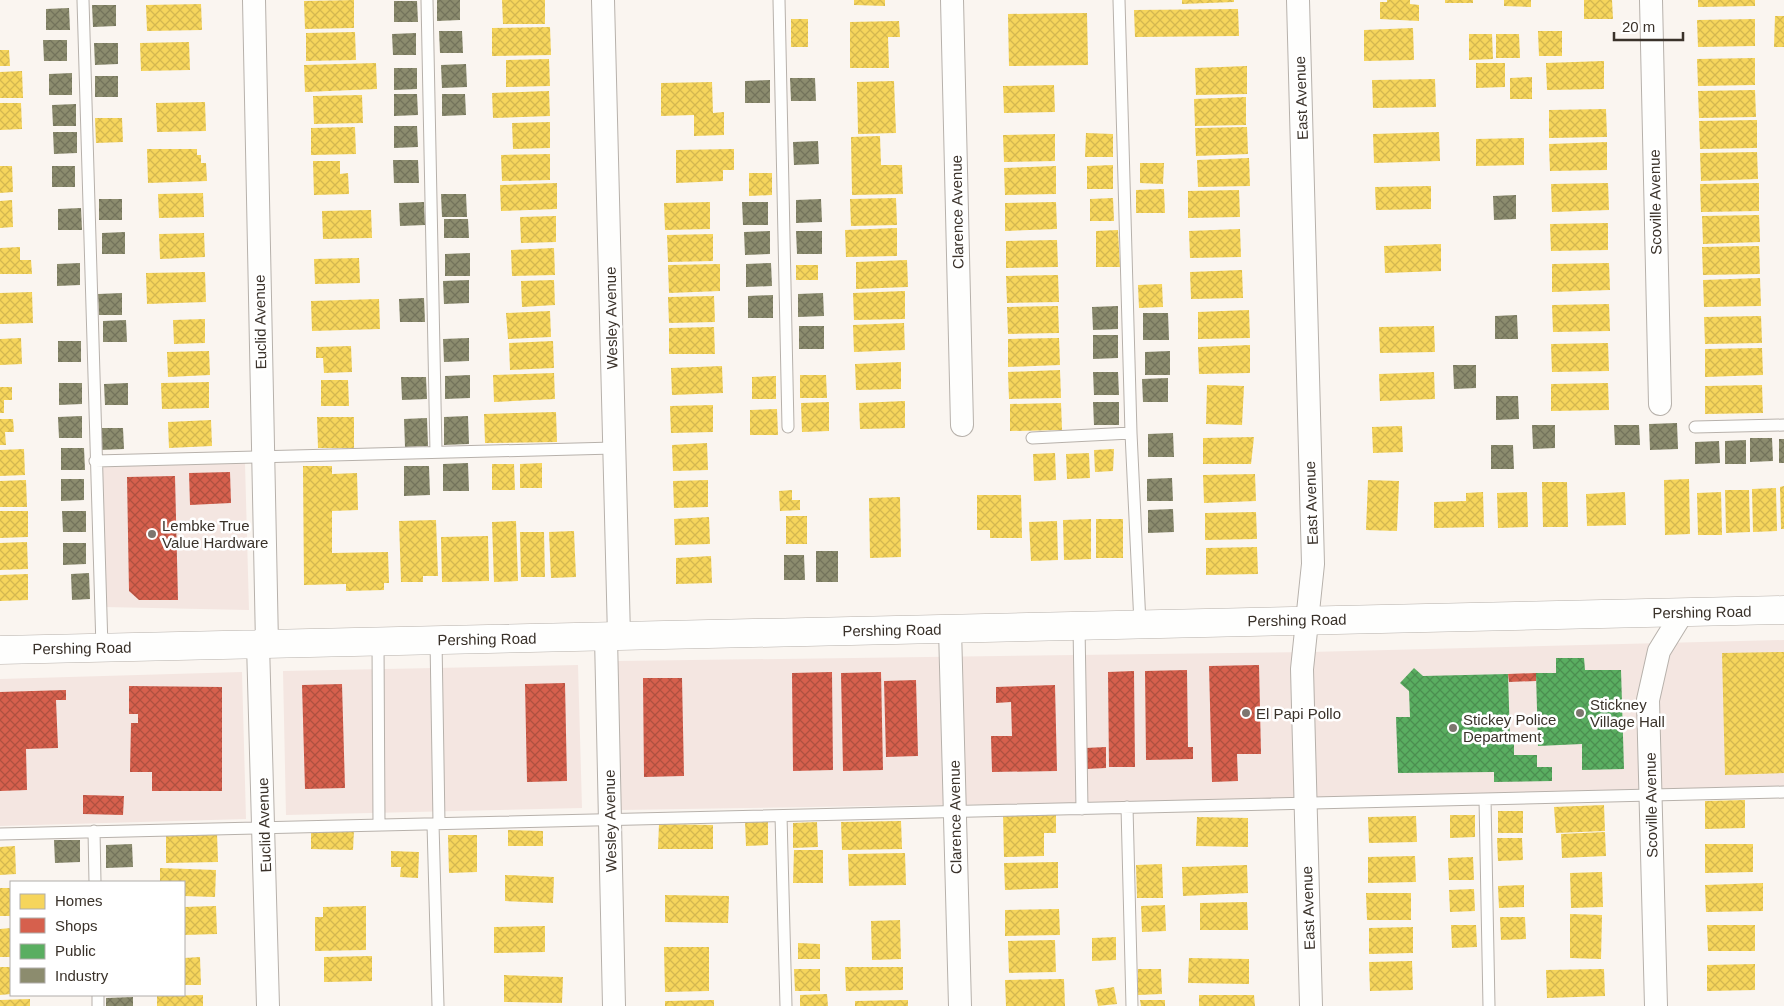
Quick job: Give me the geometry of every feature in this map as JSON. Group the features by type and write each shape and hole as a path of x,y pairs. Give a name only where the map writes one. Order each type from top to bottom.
{"main road":[{"name":"Pershing Road","path":"0,650 1784,610"}],"street":[{"name":"Euclid Avenue","path":"254,0 263,456 262,644 268,1006"},
{"name":"Wesley Avenue","path":"603,0 614,448 610,820 614,1006"},
{"name":"Clarence Avenue","path":"952,0 962,425"},
{"name":"East Avenue","path":"1298,0 1313,564 1302,669 1311,1006"},
{"name":"Scoville Avenue","path":"1651,0 1660,404"},
{"name":"Scoville Avenue","path":"1656,1006 1648,700 1659,651 1683,612"},
{"name":"Clarence Avenue","path":"950,629 960,1006"}],"lane":[{"path":"83,0 95,461 102,648"},
{"path":"427,0 436,452"},
{"path":"779,0 788,427"},
{"path":"1120,0 1131,433 1140,624"},
{"path":"1694,427 1784,425"},
{"path":"1032,438 1131,433"},
{"path":"95,461 614,448"},
{"path":"1079,626 1082,809"},
{"path":"436,640 438,1006"},
{"path":"378,642 379,825"},
{"path":"0,834 1784,792"},
{"path":"1485,799 1489,1006"},
{"path":"1127,807 1132,1006"},
{"path":"781,816 786,1006"},
{"path":"94,832 95,881"}],"shaded area":[{"path":"245,463 249,610 104,607 101,467"},
{"path":"1784,640 1784,792 620,810 618,661 1310,652"},
{"path":"578,665 582,808 286,815 283,671"},
{"path":"242,672 246,819 0,826 0,679"}],"building: Homes":[{"path":"354,0 354,28 305,29 304,1"},
{"path":"502,0 545,0 545,24 503,24"},
{"path":"854,0 885,0 885,6 854,5"},
{"path":"1182,0 1234,0 1234,2 1182,4"},
{"path":"1387,0 1410,0 1410,4 1419,5 1419,21 1380,19 1380,2 1387,2"},
{"path":"1445,0 1473,0 1473,3 1445,3"},
{"path":"1504,0 1531,0 1531,7 1504,6"},
{"path":"1584,0 1612,0 1613,19 1584,19"},
{"path":"1698,0 1755,0 1755,6 1698,7"},
{"path":"201,4 202,30 147,31 146,5"},
{"path":"1238,9 1239,36 1135,37 1134,10"},
{"path":"1087,13 1088,65 1009,66 1008,14"},
{"path":"1775,16 1784,16 1784,47 1774,47"},
{"path":"791,19 808,19 808,47 791,47"},
{"path":"1755,19 1755,46 1698,47 1697,20"},
{"path":"899,21 900,37 888,37 889,68 850,68 850,22"},
{"path":"550,27 551,55 492,56 492,28"},
{"path":"1413,28 1414,60 1364,61 1364,30"},
{"path":"1538,31 1562,31 1562,56 1539,56"},
{"path":"355,32 356,60 306,61 306,33"},
{"path":"1469,34 1492,34 1493,59 1469,60"},
{"path":"1496,34 1519,34 1520,58 1496,58"},
{"path":"189,42 190,70 141,71 140,43"},
{"path":"0,50 9,50 10,66 0,66"},
{"path":"1755,58 1755,85 1698,86 1697,59"},
{"path":"549,59 550,86 506,87 506,60"},
{"path":"1604,61 1604,89 1547,90 1546,63"},
{"path":"376,63 377,89 305,92 304,65"},
{"path":"1476,63 1505,63 1505,87 1476,88"},
{"path":"1247,66 1247,94 1196,95 1195,68"},
{"path":"22,71 23,98 0,98 0,72"},
{"path":"1532,77 1532,99 1510,99 1510,78"},
{"path":"1435,79 1436,107 1373,108 1372,80"},
{"path":"894,81 896,133 858,134 857,82"},
{"path":"712,82 713,113 724,112 724,135 694,136 694,115 661,116 661,83"},
{"path":"1054,85 1055,112 1004,113 1003,86"},
{"path":"1755,90 1756,117 1699,118 1698,91"},
{"path":"549,91 550,116 493,118 492,93"},
{"path":"362,95 363,123 314,124 313,96"},
{"path":"1246,97 1246,125 1195,126 1194,99"},
{"path":"205,102 206,131 157,132 156,103"},
{"path":"0,103 21,103 22,129 0,130"},
{"path":"1606,109 1607,137 1549,138 1549,110"},
{"path":"95,118 122,118 123,142 96,143"},
{"path":"1757,120 1757,148 1700,149 1699,121"},
{"path":"550,122 550,148 513,149 512,123"},
{"path":"355,127 356,154 311,155 311,128"},
{"path":"1247,127 1248,154 1196,156 1195,128"},
{"path":"1439,132 1440,161 1374,163 1373,134"},
{"path":"1086,133 1113,134 1113,157 1085,157"},
{"path":"1055,134 1055,161 1004,162 1003,135"},
{"path":"880,136 881,165 902,165 903,194 852,195 851,137"},
{"path":"1524,138 1524,165 1476,166 1476,139"},
{"path":"1607,142 1607,170 1550,171 1549,144"},
{"path":"147,149 197,149 197,155 201,155 201,163 206,163 207,181 148,183"},
{"path":"734,149 734,170 723,170 723,181 676,183 676,150"},
{"path":"1757,152 1758,179 1701,181 1700,153"},
{"path":"550,154 550,180 502,181 501,155"},
{"path":"1249,158 1250,186 1198,187 1197,160"},
{"path":"313,161 340,161 340,174 348,173 349,194 314,195"},
{"path":"1140,163 1164,163 1163,184 1140,183"},
{"path":"1113,165 1113,189 1087,189 1087,166"},
{"path":"0,166 12,166 13,192 0,193"},
{"path":"1056,166 1056,194 1005,195 1004,168"},
{"path":"749,173 772,173 772,195 749,196"},
{"path":"557,183 557,209 501,211 500,185"},
{"path":"1608,183 1609,210 1552,212 1551,184"},
{"path":"1759,183 1759,211 1701,212 1700,184"},
{"path":"1431,186 1431,209 1376,210 1375,187"},
{"path":"1164,189 1165,213 1136,213 1136,190"},
{"path":"1239,190 1240,217 1188,218 1188,191"},
{"path":"203,193 204,217 159,218 158,194"},
{"path":"896,198 897,225 851,226 850,199"},
{"path":"1113,198 1114,221 1090,221 1090,199"},
{"path":"12,200 13,227 0,228 0,201"},
{"path":"710,202 710,229 665,230 664,203"},
{"path":"1056,202 1057,229 1005,231 1005,203"},
{"path":"371,210 372,238 323,239 322,211"},
{"path":"1759,215 1760,242 1703,244 1702,216"},
{"path":"556,216 556,242 521,243 520,217"},
{"path":"1608,223 1608,250 1551,251 1550,224"},
{"path":"897,228 897,256 846,257 845,230"},
{"path":"1240,229 1241,257 1190,258 1189,231"},
{"path":"1118,230 1120,267 1096,267 1096,231"},
{"path":"204,233 205,257 160,259 159,234"},
{"path":"713,234 713,261 668,262 667,235"},
{"path":"1057,240 1058,267 1006,268 1006,241"},
{"path":"1441,244 1441,271 1385,273 1384,246"},
{"path":"1759,246 1760,274 1703,275 1702,247"},
{"path":"20,247 20,260 31,260 32,274 0,274 0,248"},
{"path":"554,248 555,275 512,276 511,250"},
{"path":"359,258 360,283 315,284 314,259"},
{"path":"907,260 908,287 856,289 856,262"},
{"path":"1609,263 1610,290 1552,292 1552,264"},
{"path":"720,264 720,291 669,293 668,265"},
{"path":"796,265 818,265 818,280 796,280"},
{"path":"1242,270 1243,298 1191,299 1190,272"},
{"path":"205,272 206,302 147,304 146,273"},
{"path":"1058,275 1059,302 1007,303 1006,276"},
{"path":"1760,278 1761,306 1704,307 1703,280"},
{"path":"554,280 555,305 522,307 521,281"},
{"path":"1162,284 1163,307 1139,308 1138,285"},
{"path":"905,291 905,319 854,320 853,293"},
{"path":"32,292 33,323 0,324 0,293"},
{"path":"714,296 715,322 669,323 668,297"},
{"path":"379,299 380,329 312,331 311,301"},
{"path":"1609,304 1610,331 1553,332 1552,305"},
{"path":"1058,306 1059,333 1008,334 1007,307"},
{"path":"1249,310 1250,338 1198,339 1198,312"},
{"path":"550,311 551,337 508,339 506,313"},
{"path":"1761,316 1762,343 1705,344 1704,317"},
{"path":"205,319 205,343 174,344 173,320"},
{"path":"904,323 905,350 854,352 853,325"},
{"path":"1434,326 1435,352 1380,353 1379,327"},
{"path":"714,327 715,354 669,354 669,328"},
{"path":"21,338 22,364 0,365 0,339"},
{"path":"1059,338 1060,365 1008,367 1008,339"},
{"path":"553,341 554,368 510,370 509,343"},
{"path":"1608,343 1609,371 1552,372 1551,344"},
{"path":"1250,345 1250,373 1199,374 1198,347"},
{"path":"351,346 352,372 324,373 323,358 316,358 316,347"},
{"path":"1762,348 1763,375 1705,377 1705,349"},
{"path":"209,351 210,375 168,377 167,352"},
{"path":"901,362 901,389 856,390 855,364"},
{"path":"722,366 723,393 672,395 671,368"},
{"path":"1060,370 1061,398 1009,399 1008,372"},
{"path":"1434,372 1435,399 1380,401 1379,374"},
{"path":"554,373 555,399 494,402 493,375"},
{"path":"800,375 826,375 827,398 800,398"},
{"path":"776,376 776,399 752,399 752,377"},
{"path":"321,380 348,380 349,406 321,406"},
{"path":"209,382 209,408 162,409 161,383"},
{"path":"1608,383 1609,410 1551,411 1551,384"},
{"path":"1207,385 1244,386 1242,425 1206,424"},
{"path":"1762,385 1763,413 1705,414 1705,386"},
{"path":"0,387 12,387 12,400 4,400 4,413 0,413"},
{"path":"905,401 905,428 860,429 859,403"},
{"path":"829,402 829,431 802,432 801,403"},
{"path":"1061,403 1062,430 1010,431 1010,404"},
{"path":"713,405 713,432 671,433 670,406"},
{"path":"777,409 778,435 750,435 750,410"},
{"path":"556,412 557,442 485,443 484,414"},
{"path":"317,417 354,417 354,448 318,448"},
{"path":"0,419 13,419 14,432 5,432 6,445 0,445"},
{"path":"211,420 212,446 169,448 168,422"},
{"path":"1402,426 1403,452 1373,453 1372,427"},
{"path":"1254,437 1251,464 1203,464 1203,438"},
{"path":"707,443 708,470 673,471 672,445"},
{"path":"24,449 25,475 0,476 0,450"},
{"path":"1114,449 1113,471 1095,472 1094,450"},
{"path":"1055,453 1056,480 1034,481 1033,454"},
{"path":"1089,453 1090,478 1067,479 1066,454"},
{"path":"542,463 542,488 520,488 520,464"},
{"path":"492,464 514,464 515,490 492,490"},
{"path":"303,466 332,466 332,474 357,473 358,510 332,511 332,553 388,552 389,583 384,583 384,590 346,591 346,584 304,585"},
{"path":"1255,474 1256,501 1204,503 1203,475"},
{"path":"1689,479 1690,534 1665,535 1664,480"},
{"path":"26,480 27,507 0,507 0,481"},
{"path":"708,480 708,507 674,508 673,481"},
{"path":"1368,480 1399,481 1397,531 1366,530"},
{"path":"1542,482 1567,482 1568,527 1543,527"},
{"path":"1784,486 1784,529 1781,529 1780,487"},
{"path":"1776,488 1777,531 1753,532 1752,489"},
{"path":"792,490 792,500 800,500 800,510 780,511 779,491"},
{"path":"1725,490 1749,490 1750,532 1726,533"},
{"path":"1483,492 1484,527 1434,528 1434,502 1466,501 1466,493"},
{"path":"1527,492 1528,527 1498,528 1497,493"},
{"path":"1625,492 1626,525 1587,526 1586,494"},
{"path":"1721,492 1722,535 1698,535 1697,493"},
{"path":"977,495 1021,495 1022,538 990,538 990,530 977,530"},
{"path":"900,497 901,557 870,558 869,498"},
{"path":"0,511 28,511 28,537 0,538"},
{"path":"1256,512 1257,539 1205,540 1205,513"},
{"path":"786,516 807,516 807,544 786,544"},
{"path":"709,517 710,544 675,545 674,519"},
{"path":"1091,519 1091,559 1064,560 1063,520"},
{"path":"1096,519 1123,519 1123,558 1096,558"},
{"path":"436,520 438,576 423,576 423,582 401,582 399,521"},
{"path":"516,521 518,581 494,582 492,522"},
{"path":"1057,521 1058,560 1031,561 1029,522"},
{"path":"574,531 576,577 551,578 549,532"},
{"path":"520,532 544,532 545,577 521,577"},
{"path":"488,536 489,581 442,582 441,537"},
{"path":"27,542 28,569 0,570 0,543"},
{"path":"1257,547 1258,574 1206,575 1206,548"},
{"path":"711,556 712,583 676,584 676,558"},
{"path":"28,574 28,600 0,601 0,575"},
{"path":"1784,652 1784,773 1725,775 1722,653"},
{"path":"1745,800 1745,828 1705,829 1705,801"},
{"path":"1604,805 1605,831 1556,833 1554,807"},
{"path":"1056,811 1056,833 1044,833 1044,856 1004,857 1003,812"},
{"path":"1498,811 1523,811 1523,833 1498,833"},
{"path":"1450,815 1475,815 1475,837 1450,838"},
{"path":"1416,816 1417,842 1369,843 1368,817"},
{"path":"1197,817 1248,818 1248,847 1196,846"},
{"path":"768,820 768,845 746,846 745,821"},
{"path":"901,821 902,849 842,850 841,822"},
{"path":"817,822 818,847 793,848 793,823"},
{"path":"659,824 713,825 713,849 658,849"},
{"path":"311,829 354,830 353,850 311,849"},
{"path":"508,830 543,831 543,846 508,846"},
{"path":"1605,832 1606,856 1562,858 1561,834"},
{"path":"217,833 218,862 166,863 166,834"},
{"path":"448,835 477,835 477,872 449,873"},
{"path":"1497,838 1522,838 1523,860 1498,861"},
{"path":"1705,844 1753,844 1753,872 1705,873"},
{"path":"15,846 16,874 0,875 0,847"},
{"path":"794,850 823,850 823,883 793,883"},
{"path":"391,851 419,852 418,878 400,877 401,867 391,867"},
{"path":"905,853 906,885 849,886 848,854"},
{"path":"1415,856 1416,882 1368,883 1368,857"},
{"path":"1473,857 1474,880 1449,880 1448,858"},
{"path":"1058,862 1058,888 1005,890 1004,863"},
{"path":"1162,864 1163,898 1137,898 1136,865"},
{"path":"1247,865 1248,893 1183,896 1182,867"},
{"path":"160,868 216,870 215,897 185,896 185,881 160,881"},
{"path":"1602,872 1603,907 1571,908 1570,873"},
{"path":"505,875 554,877 553,903 505,901"},
{"path":"1763,883 1763,911 1706,912 1705,885"},
{"path":"1524,885 1524,907 1499,908 1498,886"},
{"path":"0,888 10,888 10,916 0,916"},
{"path":"1474,889 1475,911 1450,912 1449,890"},
{"path":"1366,893 1411,893 1411,920 1367,920"},
{"path":"665,895 729,896 728,923 665,922"},
{"path":"1247,902 1248,930 1200,930 1200,903"},
{"path":"1165,905 1166,931 1142,932 1141,906"},
{"path":"216,906 217,934 185,935 185,907"},
{"path":"366,906 366,950 315,951 315,917 323,917 323,907"},
{"path":"1059,909 1060,935 1005,936 1005,910"},
{"path":"1570,914 1602,915 1601,959 1570,958"},
{"path":"1500,917 1525,917 1526,939 1501,940"},
{"path":"900,920 901,959 872,960 871,921"},
{"path":"1451,925 1476,925 1477,947 1452,948"},
{"path":"1707,925 1755,925 1755,951 1708,951"},
{"path":"545,926 545,952 494,953 494,927"},
{"path":"1413,927 1413,953 1369,954 1369,928"},
{"path":"10,928 10,957 0,957 0,929"},
{"path":"1116,937 1116,960 1092,961 1092,938"},
{"path":"1055,940 1056,972 1009,973 1008,941"},
{"path":"798,943 820,944 820,959 798,959"},
{"path":"664,947 709,947 709,991 665,992"},
{"path":"372,956 372,981 324,982 324,957"},
{"path":"200,957 201,985 185,985 185,958"},
{"path":"1189,958 1249,959 1249,984 1188,983"},
{"path":"1412,961 1413,990 1370,991 1369,962"},
{"path":"1755,964 1755,990 1707,991 1707,965"},
{"path":"0,967 10,967 10,994 0,995"},
{"path":"845,967 903,967 903,990 846,991"},
{"path":"794,969 820,969 820,991 795,991"},
{"path":"1138,969 1161,969 1162,994 1138,995"},
{"path":"1604,969 1605,996 1547,998 1546,970"},
{"path":"504,975 563,977 562,1003 504,1002"},
{"path":"1064,979 1065,1006 1006,1006 1005,980"},
{"path":"1114,987 1117,1004 1098,1006 1095,990"},
{"path":"827,994 828,1006 800,1006 800,995"},
{"path":"203,995 203,1006 157,1006 157,996"},
{"path":"1199,995 1254,995 1255,1006 1199,1006"},
{"path":"30,999 30,1006 0,1006 0,1000"},
{"path":"714,1000 714,1006 665,1006 665,1001"},
{"path":"908,1000 908,1006 855,1006 855,1001"},
{"path":"1140,1000 1165,1000 1165,1006 1141,1006"}],"building: Shops":[{"path":"230,472 231,503 190,505 189,473"},
{"name":"Lembke True Value Hardware","path":"175,476 178,600 139,600 129,591 127,477"},
{"path":"1259,665 1261,754 1237,754 1238,781 1212,782 1209,666"},
{"path":"1187,670 1188,747 1193,747 1193,759 1146,760 1145,671"},
{"path":"1134,671 1135,767 1109,767 1108,672"},
{"path":"832,672 833,770 793,771 792,673"},
{"path":"881,672 883,770 843,771 841,673"},
{"path":"1536,673 1536,681 1509,682 1508,674"},
{"path":"643,678 682,678 684,776 644,777"},
{"path":"916,680 918,756 886,757 884,681"},
{"path":"565,683 567,781 527,782 525,684"},
{"path":"342,684 345,788 305,789 302,685"},
{"path":"1055,685 1057,771 992,772 991,736 1012,736 1011,702 996,703 996,687"},
{"path":"129,686 222,687 222,791 152,791 152,772 130,772 131,723 138,723 138,714 129,714"},
{"path":"66,690 66,700 56,700 58,748 26,749 27,790 0,791 0,692"},
{"path":"1106,747 1106,768 1086,769 1085,748"},
{"path":"83,795 124,796 123,815 83,814"}],"building: Public":[{"name":"Stickney Village Hall","path":"1556,658 1584,658 1585,670 1621,670 1624,769 1582,770 1582,744 1538,746 1536,673 1556,673"},
{"name":"Stickey Police Department","path":"1414,668 1423,676 1508,674 1510,739 1514,739 1514,755 1537,755 1537,767 1552,767 1552,781 1494,782 1494,772 1398,773 1396,717 1410,717 1409,691 1400,683"}],"building: Industry":[{"path":"437,0 460,0 460,20 437,21"},
{"path":"394,1 417,1 418,22 394,22"},
{"path":"92,5 116,5 116,26 93,27"},
{"path":"69,8 70,30 46,30 46,9"},
{"path":"439,31 462,31 463,53 440,53"},
{"path":"416,33 416,55 393,55 392,34"},
{"path":"43,40 67,40 67,61 44,61"},
{"path":"94,43 118,43 118,64 95,65"},
{"path":"466,64 467,87 442,88 441,65"},
{"path":"394,68 417,68 417,89 394,90"},
{"path":"72,73 72,95 49,95 49,74"},
{"path":"95,76 118,76 118,97 95,97"},
{"path":"790,78 815,78 816,101 791,101"},
{"path":"770,80 770,103 745,103 745,81"},
{"path":"394,94 417,94 418,115 394,116"},
{"path":"442,94 465,94 466,115 442,116"},
{"path":"76,104 76,126 53,126 52,105"},
{"path":"394,126 417,126 418,147 394,148"},
{"path":"53,132 77,132 77,153 54,154"},
{"path":"818,141 819,164 794,165 793,142"},
{"path":"393,160 418,160 419,183 394,183"},
{"path":"52,166 75,166 75,187 52,187"},
{"path":"441,194 466,194 467,217 442,217"},
{"path":"1516,195 1516,219 1494,220 1493,196"},
{"path":"99,199 122,199 122,220 99,220"},
{"path":"821,199 822,222 796,223 796,200"},
{"path":"424,202 425,225 400,226 399,203"},
{"path":"742,202 768,202 768,225 743,225"},
{"path":"81,208 82,230 58,230 58,209"},
{"path":"444,219 468,219 469,238 444,238"},
{"path":"770,231 770,254 745,255 744,232"},
{"path":"796,231 822,231 822,254 797,254"},
{"path":"125,232 125,254 102,254 102,233"},
{"path":"470,253 470,276 445,276 445,254"},
{"path":"80,263 80,285 57,286 57,264"},
{"path":"771,263 772,286 746,287 746,264"},
{"path":"469,280 469,303 444,304 443,281"},
{"path":"122,293 122,315 99,315 98,294"},
{"path":"823,293 824,316 798,317 798,294"},
{"path":"773,295 773,318 748,318 748,296"},
{"path":"424,298 425,322 400,322 399,299"},
{"path":"1118,306 1118,329 1093,330 1092,307"},
{"path":"1143,313 1168,313 1169,340 1143,340"},
{"path":"1517,315 1518,339 1495,339 1495,316"},
{"path":"126,320 127,342 103,342 103,321"},
{"path":"799,326 824,326 824,349 799,349"},
{"path":"1093,335 1118,335 1118,358 1093,359"},
{"path":"469,338 469,361 444,362 443,339"},
{"path":"58,341 81,341 81,362 58,362"},
{"path":"1170,351 1170,375 1145,375 1145,352"},
{"path":"1453,365 1476,365 1476,388 1454,389"},
{"path":"1093,372 1118,372 1119,395 1094,395"},
{"path":"470,375 470,398 445,399 445,376"},
{"path":"401,377 426,377 427,399 402,400"},
{"path":"1168,378 1168,402 1143,402 1142,379"},
{"path":"59,383 82,383 82,404 59,405"},
{"path":"128,383 128,405 105,405 104,384"},
{"path":"1496,396 1518,396 1519,419 1496,420"},
{"path":"1093,402 1119,402 1119,425 1094,425"},
{"path":"82,416 82,438 59,438 58,417"},
{"path":"468,416 469,444 444,445 444,417"},
{"path":"427,418 428,446 405,447 404,419"},
{"path":"1677,423 1678,449 1650,450 1649,424"},
{"path":"1532,425 1555,425 1555,448 1533,449"},
{"path":"1614,425 1639,425 1640,445 1615,445"},
{"path":"100,428 123,428 124,449 100,450"},
{"path":"1173,433 1174,457 1148,457 1148,434"},
{"path":"1750,438 1772,438 1773,461 1750,462"},
{"path":"1779,439 1784,439 1784,463 1779,463"},
{"path":"1746,440 1746,464 1725,464 1725,441"},
{"path":"1719,441 1720,463 1695,464 1695,442"},
{"path":"1491,445 1513,445 1514,469 1491,469"},
{"path":"61,448 84,448 85,470 61,470"},
{"path":"468,463 469,491 443,491 443,464"},
{"path":"404,466 429,466 430,495 404,496"},
{"path":"1172,478 1173,501 1147,501 1147,479"},
{"path":"61,479 84,479 84,500 61,501"},
{"path":"1173,509 1174,532 1148,533 1148,510"},
{"path":"62,511 86,511 86,532 63,532"},
{"path":"63,543 86,543 86,564 63,565"},
{"path":"816,551 838,551 838,582 816,582"},
{"path":"784,555 804,555 805,580 784,580"},
{"path":"89,573 90,599 72,600 71,574"},
{"path":"54,840 80,840 80,862 55,863"},
{"path":"132,844 133,867 106,868 106,845"},
{"path":"133,997 133,1006 106,1006 106,998"}],"place":[{"name":"Lembke True Value Hardware","path":"152,534"},
{"name":"El Papi Pollo","path":"1246,713"},
{"name":"Stickney Village Hall","path":"1580,713"},
{"name":"Stickey Police Department","path":"1453,728"}]}
